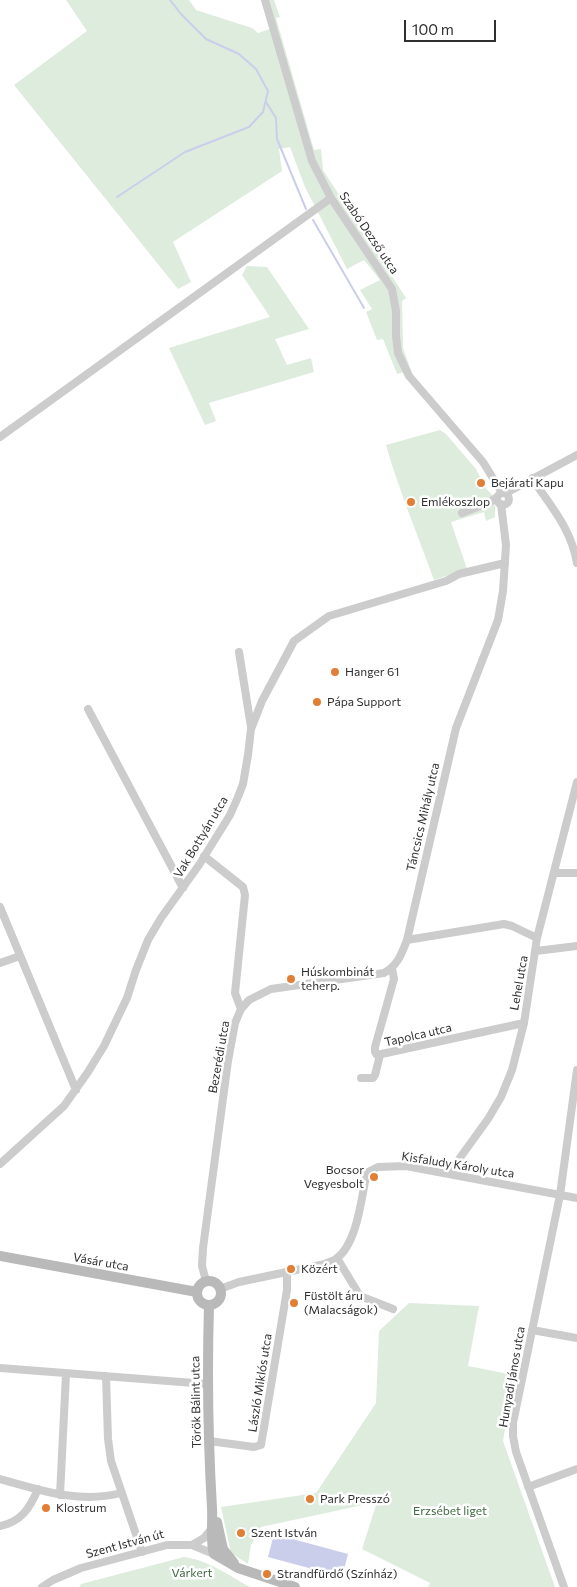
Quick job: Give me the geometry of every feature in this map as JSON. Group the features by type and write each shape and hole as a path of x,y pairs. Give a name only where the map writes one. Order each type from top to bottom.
{"street":[{"name":"Szabó Dezső utca","path":"265,0 312,161 331,198 392,289 396,311 398,353 409,376 483,462 502,498"},
{"path":"0,437 331,198"},
{"path":"462,512 502,498 532,478 577,455"},
{"path":"532,478 565,527 573,544 577,564"},
{"name":"Táncsics Mihály utca","path":"392,968 400,959 407,940 456,728 498,620 503,591 506,545 502,498"},
{"name":"Vak Bottyán utca","path":"0,1164 64,1106 104,1046 117,1019 148,940 230,815 238,797 248,755 251,729 262,701 294,641 329,616 446,580 459,574 505,563"},
{"path":"239,652 251,729"},
{"path":"88,709 183,888"},
{"name":"Lehel utca","path":"449,1173 481,1130 501,1097 512,1070 524,1023 537,938 577,782"},
{"name":"Bezerédi utca","path":"204,856 243,887 245,895 235,993 241,1009 235,1023 228,1061 202,1266 206,1281"},
{"path":"554,873 577,872"},
{"path":"0,907 76,1090"},
{"path":"407,940 504,924 537,938"},
{"path":"536,951 577,946"},
{"path":"0,963 20,956"},
{"path":"241,1009 249,1000 271,989 384,973 392,968"},
{"name":"Tapolca utca","path":"392,968 394,979 375,1047 376,1055 524,1023"},
{"path":"362,1078 373,1078 376,1075 380,1055"},
{"name":"Hunyadi János utca","path":"564,1587 528,1487 514,1443 513,1429 560,1195 577,1070"},
{"name":"Kisfaludy Károly utca","path":"337,1258 345,1249 352,1235 360,1211 366,1177 372,1169 384,1166 406,1166 577,1198"},
{"name":"Vásár utca","path":"0,1256 197,1292"},
{"path":"220,1289 239,1282 325,1264 337,1258 360,1296 393,1309"},
{"name":"László Miklós utca","path":"209,1441 256,1447 262,1445 287,1290 287,1272"},
{"path":"206,1281 215,1282 220,1289 219,1300 210,1305 199,1300 197,1292 200,1285 206,1281"},
{"name":"Török Bálint utca","path":"210,1305 207,1384 209,1474 213,1526 212,1551"},
{"path":"532,1330 577,1338"},
{"path":"0,1368 207,1384"},
{"path":"60,1495 66,1374"},
{"path":"106,1376 108,1439 111,1461 142,1552"},
{"path":"528,1487 577,1469"},
{"path":"0,1480 60,1495 88,1497 110,1496 121,1493"},
{"path":"0,1526 15,1521 24,1515 38,1489"},
{"name":"Török Bálint utca","path":"212,1499 223,1549 238,1568"},
{"path":"192,1545 204,1538 213,1526"},
{"path":"212,1551 220,1537"},
{"name":"Szent István út","path":"73,1572 173,1544 192,1545 212,1551 238,1568 294,1587"},
{"path":"42,1587 53,1580 73,1572"},
{"path":"51,1587 73,1572"}],"green space":[{"path":"66,0 189,0 196,10 252,28 258,33 270,29 261,0 274,0 280,17 276,18 314,150 321,149 323,170 406,298 402,301 403,348 411,370 397,374 383,339 377,340 366,312 372,309 360,290 380,280 364,260 347,269 305,187 290,147 279,149 282,171 173,242 191,282 178,289 14,85 87,31"},
{"path":"247,266 267,267 309,329 275,339 287,365 311,358 314,372 209,403 216,421 205,425 169,348 270,317 242,275"},
{"path":"440,430 446,434 476,469 485,487 492,495 495,517 486,521 484,512 451,522 467,569 434,580 386,445"},
{"name":"Erzsébet liget","path":"409,1303 479,1306 468,1366 514,1375 503,1441 555,1587 428,1587 430,1583 362,1549 377,1502 261,1527 251,1545 248,1564 231,1553 221,1507 316,1493 376,1403 379,1331"},
{"name":"Várkert","path":"184,1557 210,1565 250,1587 79,1587 81,1584"}],"water":[{"path":"274,1534 348,1554 342,1577 268,1557"}],"waterway":[{"path":"117,197 185,152 249,127 263,112 268,91 256,69 239,54 206,39 170,0"},
{"path":"266,102 276,118 277,139 306,209"},
{"path":"313,220 364,308"}],"place":[{"name":"Bejárati Kapu","path":"481,483"},
{"name":"Emlékoszlop","path":"411,502"},
{"name":"Hanger 61","path":"335,672"},
{"name":"Pápa Support","path":"317,702"},
{"name":"Húskombinát teherp.","path":"291,979"},
{"name":"Bocsor Vegyesbolt","path":"374,1177"},
{"name":"Közért","path":"291,1269"},
{"name":"Füstölt áru (Malacságok)","path":"294,1303"},
{"name":"Park Presszó","path":"310,1499"},
{"name":"Klostrum","path":"46,1508"},
{"name":"Szent István","path":"241,1533"},
{"name":"Strandfürdő (Színház)","path":"267,1574"}]}
